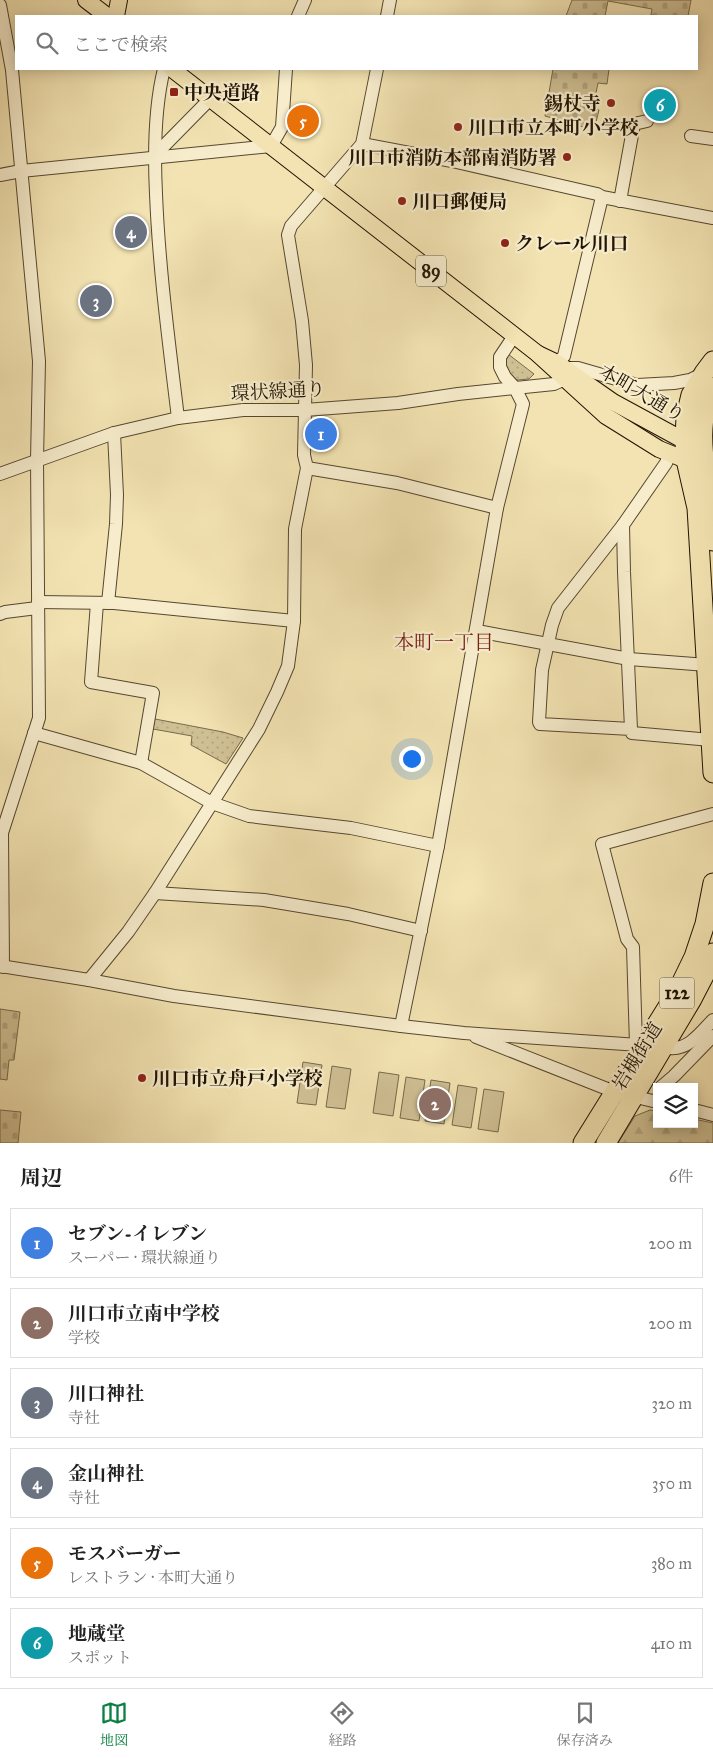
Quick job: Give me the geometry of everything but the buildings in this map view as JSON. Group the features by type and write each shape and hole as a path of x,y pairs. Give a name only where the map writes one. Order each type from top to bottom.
{"highway":[{"path":"710,374 691,395 686,416 711,509 713,541"},
{"path":"710,374 707,400 696,451 697,508 713,773"},
{"name":"岩槻街道","path":"583,1143 677,992 694,957 705,924 713,883"},
{"name":"岩槻街道","path":"606,1143 692,999 710,964 713,953"}],"main road":[{"path":"86,0 106,15"},
{"path":"116,15 119,0"},
{"name":"本町大通り","path":"173,70 538,354 613,402 696,451"}],"street":[{"path":"298,15 305,0"},
{"path":"387,15 390,0"},
{"path":"0,5 7,26 12,70 39,361 37,460 38,718 2,833 1,966 174,996 401,1026 464,1033 637,1045 634,947 627,939 602,844 713,814"},
{"path":"164,70 160,86 154,156 157,240 178,418"},
{"path":"0,175 21,170 90,165 154,156 271,146 282,127 286,70"},
{"path":"89,980 128,932 155,893 258,729 288,666 294,621 295,529 307,468 304,455 306,365 302,321 288,235 290,226 362,144 377,70"},
{"path":"154,156 211,98"},
{"path":"620,201 634,124 647,121"},
{"path":"691,136 713,139"},
{"path":"362,144 452,161 620,201 713,218"},
{"path":"602,197 562,370 578,368 637,384 674,383 710,374"},
{"path":"401,1026 438,846 497,508 523,404 515,388 500,367 500,357 514,336"},
{"name":"環状線通り","path":"0,474 114,432 178,418 244,410 305,410 398,403 458,394 554,384 562,370"},
{"path":"114,432 116,514 91,682 153,694 142,763"},
{"path":"631,729 540,724 542,670 552,625 558,608 623,525 666,463 696,451"},
{"path":"307,468 397,483 497,508"},
{"path":"623,525 632,733 711,740"},
{"path":"0,614 38,605 103,603 294,621"},
{"path":"477,631 629,659 707,665"},
{"path":"34,733 142,763 212,803 249,816 351,828 438,846"},
{"path":"155,893 264,900 348,914 421,930"},
{"path":"670,1048 686,1046 713,1020"},
{"path":"464,1033 615,1092 653,1101"},
{"path":"666,1083 713,1036"},
{"path":"634,1097 653,1090"},
{"path":"698,1111 713,1115"}],"green space":[{"path":"572,0 691,0 688,15 651,15 652,9 608,1 605,15 566,15"},
{"path":"553,70 609,70 607,84 598,83 593,108 599,110 594,130 545,116"},
{"path":"508,354 534,374 529,379 517,380 507,367 505,357"},
{"path":"155,719 223,732 243,738 226,764 191,745 192,736 153,729"},
{"path":"0,1009 20,1012 14,1060 9,1060 7,1080 0,1079"},
{"path":"303,1062 322,1065 316,1105 297,1103"},
{"path":"332,1066 351,1069 345,1109 326,1107"},
{"path":"379,1072 399,1075 393,1116 373,1113"},
{"path":"406,1077 425,1080 419,1121 400,1118"},
{"path":"431,1080 450,1083 444,1124 425,1121"},
{"path":"458,1085 477,1088 471,1128 452,1125"},
{"path":"484,1089 504,1092 498,1132 478,1129"},
{"path":"0,1110 21,1112 18,1143 0,1143"},
{"path":"653,1110 653,1128 698,1128 698,1120 713,1123 713,1143 618,1143 635,1116"}],"place":[{"name":"中央道路","path":"174,92"},
{"name":"錫杖寺","path":"611,103"},
{"name":"地蔵堂","path":"660,105"},
{"name":"モスバーガー","path":"303,121"},
{"name":"川口市立本町小学校","path":"458,127"},
{"name":"川口市消防本部南消防署","path":"567,157"},
{"name":"川口郵便局","path":"402,201"},
{"name":"金山神社","path":"131,232"},
{"name":"クレール川口","path":"505,243"},
{"name":"川口神社","path":"96,301"},
{"name":"セブン-イレブン","path":"321,434"},
{"name":"川口市立舟戸小学校","path":"142,1078"},
{"name":"川口市立南中学校","path":"435,1104"}],"district":[{"name":"本町一丁目","path":"444,642"}]}
